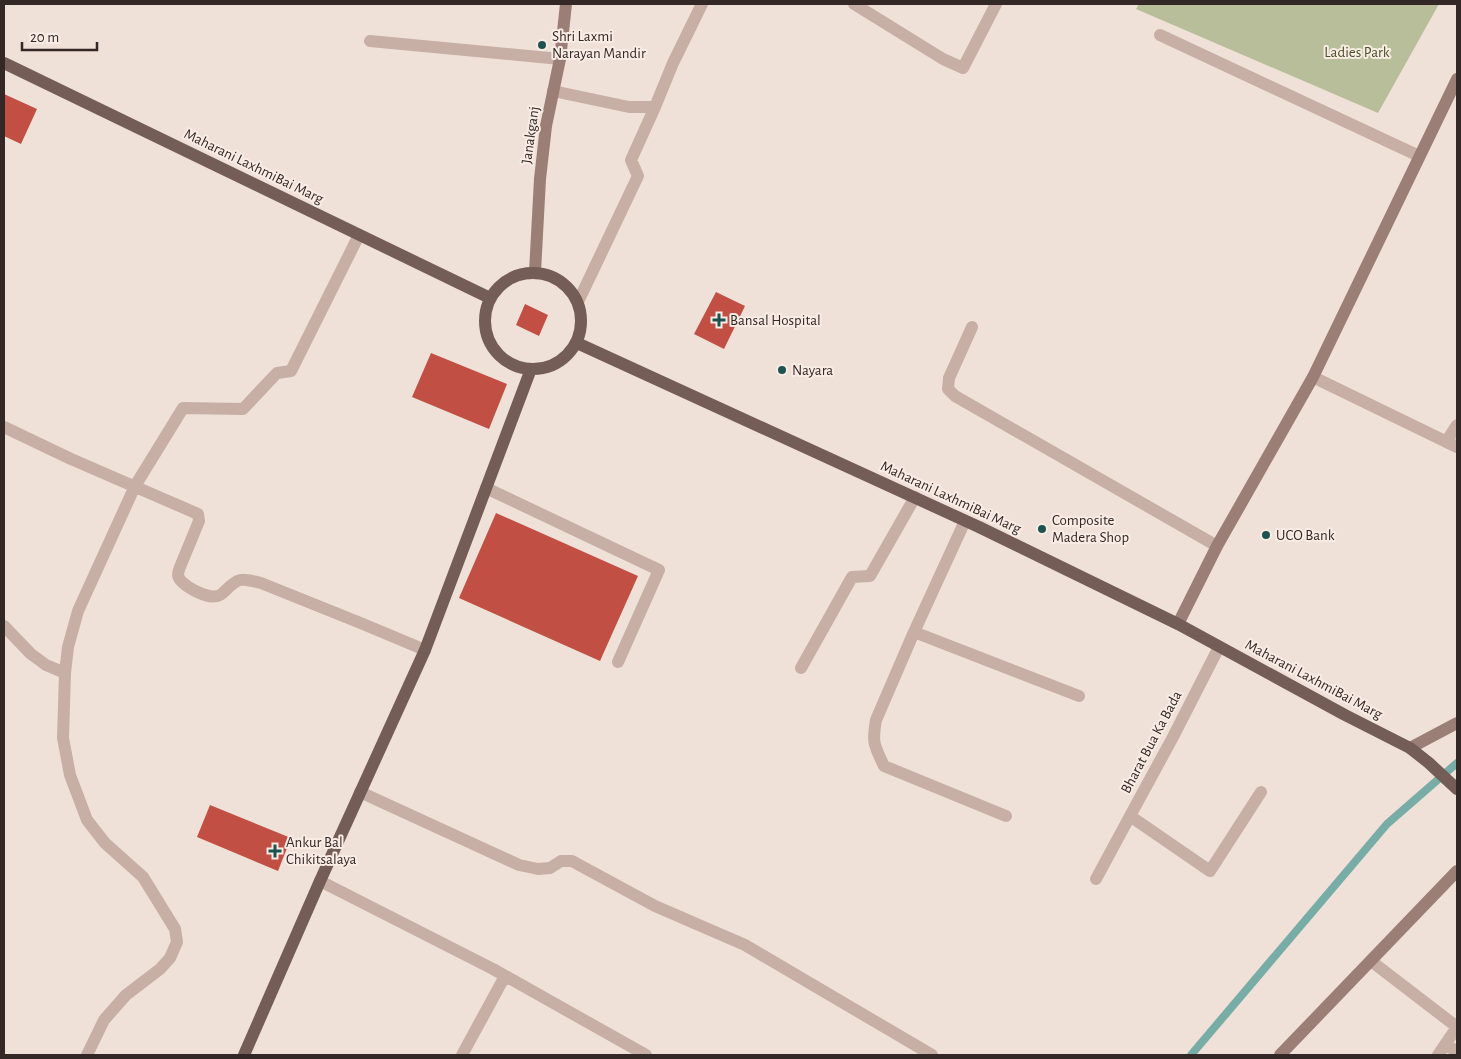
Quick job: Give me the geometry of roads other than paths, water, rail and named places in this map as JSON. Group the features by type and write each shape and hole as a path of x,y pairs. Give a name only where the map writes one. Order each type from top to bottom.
{"main road":[{"name":"Maharani LaxhmiBai Marg","path":"4,63 490,298"},
{"path":"535,272 549,275 561,281 578,302 582,316 581,330 576,343 568,354 558,362 545,368 531,369 505,360 488,339 485,312 490,298 498,287 508,279 521,274 535,272"},
{"name":"Maharani LaxhmiBai Marg","path":"576,343 915,497 1178,624 1410,748 1457,789"},
{"path":"244,1055 320,881 425,650 531,369"}],"street":[{"name":"Janakganj","path":"535,272 540,178 546,126 560,59 566,4"},
{"path":"578,302 638,176 631,160 702,4"},
{"path":"854,4 943,59 963,68 996,4"},
{"path":"1160,35 1419,156"},
{"path":"370,41 560,59"},
{"path":"1178,624 1217,546 1313,376 1457,80"},
{"path":"553,91 629,107 655,107"},
{"path":"87,1055 104,1020 126,995 160,969 170,958 177,942 175,929 143,877 105,844 87,820 70,775 63,738 65,672 68,647 78,611 136,486 183,408 242,409 277,372 291,371 358,235"},
{"path":"972,327 949,378 948,389 954,396 1217,546"},
{"path":"1313,376 1452,444 1457,425"},
{"path":"4,427 71,459 198,514 200,521 178,575 182,584 205,595 216,597 235,581 243,579 261,582 425,650"},
{"path":"486,488 659,570 618,662"},
{"path":"800,668 852,577 870,576 915,497"},
{"path":"966,521 914,632 876,720 875,746 884,766 1006,816"},
{"path":"4,626 31,654 46,665 65,672"},
{"path":"914,632 1079,696"},
{"name":"Bharat Bua Ka Bada","path":"1219,647 1130,816 1210,870 1261,792"},
{"path":"1410,748 1457,723"},
{"path":"360,792 520,865 538,869 550,868 560,861 572,861 583,866 655,906 745,945 932,1055"},
{"path":"1096,879 1130,816"},
{"path":"1280,1055 1457,871"},
{"path":"320,881 505,976 646,1055"},
{"path":"1371,961 1457,1027 1438,1055"},
{"path":"462,1055 505,976"},
{"path":"1446,1043 1457,1053"}],"waterway":[{"path":"1191,1055 1387,824 1457,763"}],"place":[{"name":"Shri Laxmi Narayan Mandir","path":"542,45"},
{"name":"Bansal Hospital","path":"719,320"},
{"name":"Nayara","path":"782,370"},
{"name":"Composite Madera Shop","path":"1042,529"},
{"name":"UCO Bank","path":"1266,535"},
{"name":"Ankur Bal Chikitsalaya","path":"275,851"}],"park label":[{"name":"Ladies Park","path":"1357,52"}]}
